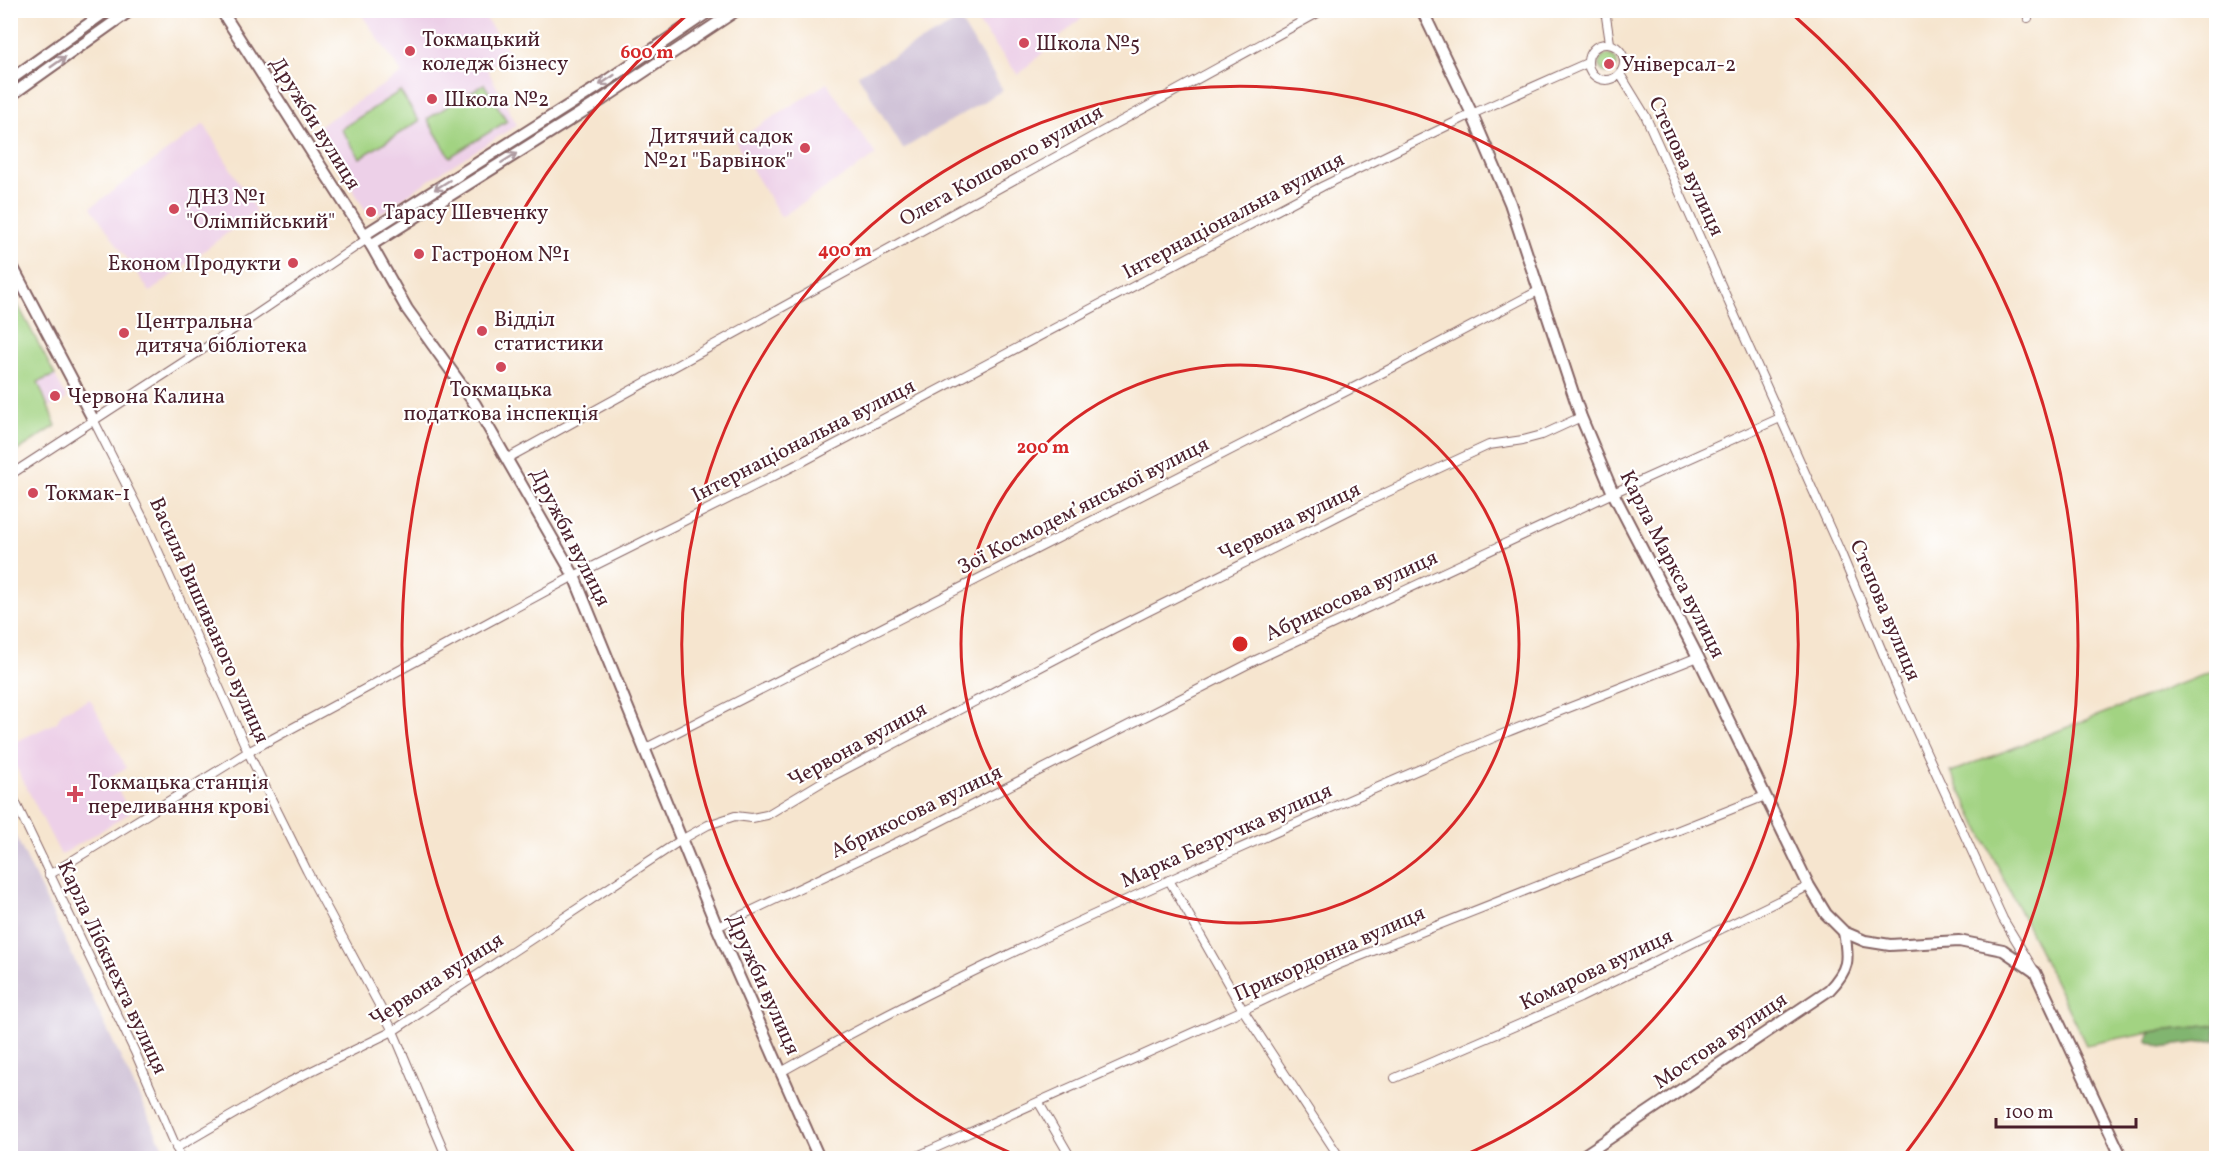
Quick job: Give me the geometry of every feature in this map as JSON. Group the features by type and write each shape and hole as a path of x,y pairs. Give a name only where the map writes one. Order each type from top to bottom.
{"street":[{"path":"10,80 108,10"},
{"path":"10,96 131,10"},
{"name":"Дружби вулиця","path":"221,10 367,240 408,309 475,404 574,576 717,927 819,1158"},
{"path":"10,475 254,316 711,10"},
{"path":"367,240 603,99 737,10"},
{"name":"Олега Кошового вулиця","path":"508,458 1323,10"},
{"name":"Карла Маркса вулиця","path":"1422,10 1472,114 1510,203 1581,417 1613,493 1698,657 1809,886 1826,914 1844,932 1865,942 1890,945 1959,941 2003,950 2035,972"},
{"path":"1605,10 1610,44"},
{"path":"690,24 698,35"},
{"path":"1610,44 1620,50 1623,55 1623,68 1615,78 1603,80 1592,74 1587,58 1593,48 1610,44"},
{"name":"Інтернаціональна вулиця","path":"49,875 248,752 574,576 800,463 1323,186 1472,114 1587,63"},
{"name":"Степова вулиця","path":"1620,74 1645,115 1841,553 1902,699 2003,919 2035,972 2122,1158"},
{"name":"Василя Вишиваного вулиця","path":"10,262 146,524 248,752 307,871 393,1031 447,1158"},
{"name":"Зої Космодем’янської вулиця","path":"644,749 1538,291"},
{"name":"Червона вулиця","path":"176,1148 290,1082 393,1031 681,840 708,825 735,816 752,818 767,815 827,779 1113,629 1385,493 1489,445 1542,435 1581,417"},
{"name":"Абрикосова вулиця","path":"717,927 927,828 1258,659 1613,493 1780,418"},
{"name":"Марка Безручка вулиця","path":"781,1072 858,1029 962,977 1169,880 1327,809 1507,733 1698,657"},
{"name":"Карла Лібкнехта вулиця","path":"10,791 135,1052 181,1158"},
{"name":"Прикордонна вулиця","path":"913,1158 1340,964 1765,796"},
{"path":"1169,880 1243,1010 1340,1158"},
{"name":"Комарова вулиця","path":"1395,1078 1580,998 1809,886"},
{"name":"Мостова вулиця","path":"1580,1158 1829,990 1840,978 1847,964 1844,932"},
{"path":"1039,1102 1071,1158"}],"shaded area":[{"name":"Школа №2","path":"359,11 491,11 484,16 509,52 487,69 517,125 381,213 373,208 365,210 316,128 402,73"},
{"name":"Школа №5","path":"969,11 1089,11 1018,75"},
{"path":"960,20 1003,90 903,149 858,75"},
{"name":"Дитячий садок №21 \"Барвінок\"","path":"827,83 876,155 781,217 735,141"},
{"name":"ДНЗ №1 \"Олімпійський\"","path":"204,124 256,211 150,292 91,207"},
{"path":"55,375 67,399 50,407 38,382"},
{"name":"Токмацька станція переливання крові","path":"90,699 126,768 111,776 130,813 61,855 11,757 11,744 57,722 62,712"},
{"path":"11,826 168,1158 11,1158"}],"green space":[{"path":"1604,55 1612,55 1617,60 1615,71 1604,73 1599,68 1599,60"},
{"path":"484,84 507,121 450,157 427,119"},
{"path":"400,91 419,121 360,158 341,129"},
{"path":"10,290 55,375 38,382 56,426 11,455"},
{"path":"2216,670 2216,1025 2150,1032 2086,1045 1951,772"},
{"path":"2216,1025 2216,1040 2161,1047 2147,1041 2150,1032"}],"place":[{"name":"Школа №5","path":"1024,43"},
{"name":"Токмацький коледж бізнесу","path":"410,51"},
{"name":"Універсал-2","path":"1609,64"},
{"name":"Школа №2","path":"432,99"},
{"name":"Дитячий садок №21 \"Барвінок\"","path":"805,148"},
{"name":"ДНЗ №1 \"Олімпійський\"","path":"174,209"},
{"name":"Тарасу Шевченку","path":"371,212"},
{"name":"Гастроном №1","path":"419,254"},
{"name":"Економ Продукти","path":"293,263"},
{"name":"Відділ статистики","path":"482,331"},
{"name":"Центральна дитяча бібліотека","path":"124,333"},
{"name":"Токмацька податкова інспекція","path":"501,367"},
{"name":"Червона Калина","path":"55,396"},
{"name":"Токмак-1","path":"33,493"},
{"name":"Токмацька станція переливання крові","path":"75,794"}]}
